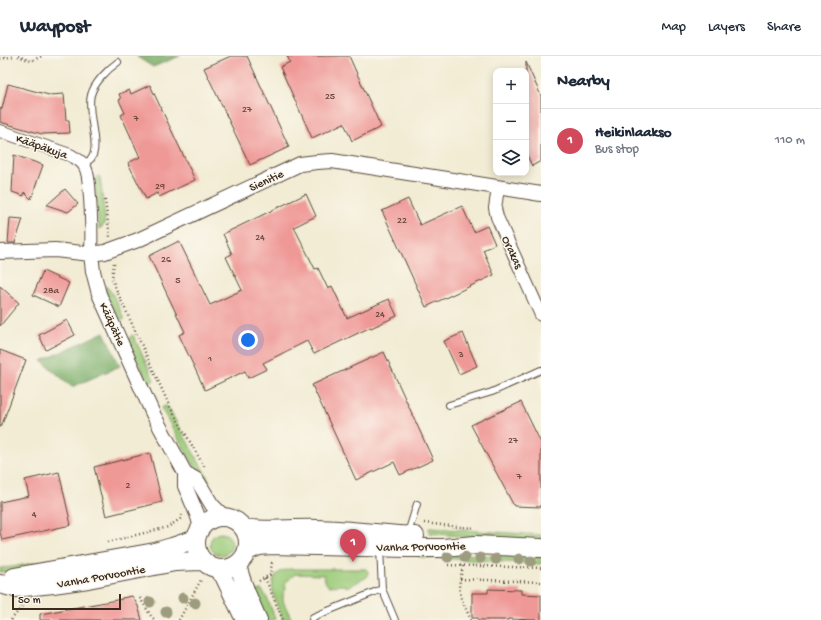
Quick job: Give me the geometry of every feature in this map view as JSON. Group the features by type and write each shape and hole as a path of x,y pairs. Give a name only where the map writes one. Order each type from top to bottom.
{"main road":[{"path":"244,620 223,576 207,569 196,550 198,533 207,522 214,518 224,517 235,520 243,528 248,542 243,557 241,575 260,620"},
{"name":"Vanha Porvoontie","path":"243,528 270,530 316,529 445,538 475,545"},
{"name":"Vanha Porvoontie","path":"0,584 14,577 154,552 172,547 198,533"},
{"name":"Vanha Porvoontie","path":"243,557 259,546 271,545 443,548 475,545 541,548"},
{"path":"207,569 228,569 243,557"},
{"name":"Vanha Porvoontie","path":"0,584 15,588 53,584 88,579 175,562 207,569"}],"street":[{"name":"Kääpäkuja","path":"0,131 70,155 83,164"},
{"name":"Sienitie","path":"0,252 55,250 91,254 105,252 145,236 300,164 317,162 332,161 541,194"},
{"name":"Kääpätie","path":"83,164 87,172 90,199 92,232 91,254 99,294 153,414 185,473 185,486 197,514 198,533"},
{"name":"Orakas","path":"498,188 495,208 497,217 541,314"},
{"name":"Kääpätie","path":"185,473 197,480 212,505 224,517"}],"lane":[{"path":"83,164 90,159 95,149 90,97 93,89 101,78 110,67 118,62"},
{"path":"449,405 492,392 541,370"},
{"path":"407,536 417,504"},
{"path":"380,547 382,589 395,620"},
{"path":"312,620 313,617 382,589"}],"path":[{"path":"0,59 14,56"},
{"path":"18,56 31,61 42,56"},
{"path":"104,195 108,231 113,249 114,262 112,278 116,289 170,407 206,470"},
{"path":"113,267 118,263"},
{"path":"106,543 168,528 180,519 185,510"},
{"path":"463,566 459,585 461,598 471,620"},
{"path":"179,620 207,569"},
{"path":"265,578 283,620"},
{"path":"460,579 541,582"},
{"path":"140,598 155,620"},
{"path":"11,620 25,603"}],"green space":[{"path":"180,56 153,67 137,57"},
{"path":"98,176 100,177 105,218 104,225 99,229 94,179"},
{"path":"105,286 111,291 124,320 118,319 107,295"},
{"path":"104,332 120,366 72,387 42,361"},
{"path":"133,335 154,380 149,385 129,343 129,338"},
{"path":"165,406 169,409 209,480 206,487 161,408"},
{"path":"429,528 541,535 541,540 468,537 429,533"},
{"path":"221,533 229,536 232,544 229,552 221,555 213,552 210,544 213,536"},
{"path":"425,553 541,557 541,564 418,556"},
{"path":"49,560 51,562 13,572 0,572 0,568"},
{"path":"291,569 366,569 368,571 367,577 346,587 346,585 328,586 324,575 295,574 285,583 286,589 283,598 292,620 283,620 273,592 274,579 278,574 285,570"},
{"path":"262,590 267,598 276,620 267,620 263,614 252,593"}],"building":[{"path":"231,56 247,56 289,147 250,165 204,68"},
{"path":"287,56 349,56 381,127 352,141 344,123 312,138 280,67 290,62"},
{"path":"529,69 541,96 541,161 532,166 529,160"},
{"path":"8,84 49,95 64,94 66,120 69,120 70,133 42,134 0,122 0,108 2,109"},
{"path":"150,85 195,180 159,197 157,193 146,199 128,163 140,157 121,115 125,113 119,100 121,99 119,94 129,90 131,94"},
{"path":"14,155 43,165 31,199 24,192 24,196 12,192"},
{"path":"65,189 78,204 68,212 47,205"},
{"path":"306,194 316,216 294,227 315,269 318,268 328,289 332,286 347,318 389,299 397,316 314,354 307,341 263,363 267,369 248,378 245,371 205,390 179,335 185,332 149,256 179,241 210,305 242,290 226,257 232,254 223,234"},
{"path":"408,199 420,225 462,206 474,232 487,226 495,244 483,250 494,275 426,307 382,211"},
{"path":"10,218 23,219 15,243 8,243"},
{"path":"43,271 69,283 59,307 33,295"},
{"path":"0,286 19,303 0,326"},
{"path":"67,320 75,335 46,350 39,335"},
{"path":"463,333 477,366 459,374 444,341"},
{"path":"0,350 26,360 1,427 0,427"},
{"path":"384,352 433,460 400,475 394,462 356,480 312,385"},
{"path":"521,402 541,443 541,507 514,506 471,425"},
{"path":"150,453 162,502 106,516 94,467"},
{"path":"59,472 71,525 2,540 0,532 0,502 29,496 25,480"},
{"path":"488,589 521,590 521,594 541,595 541,620 478,620 478,618 472,618 472,593 488,593"},
{"path":"132,596 138,606 142,620 40,620 40,614"}],"place":[{"name":"Heikinlaakso","path":"353,562"}]}
